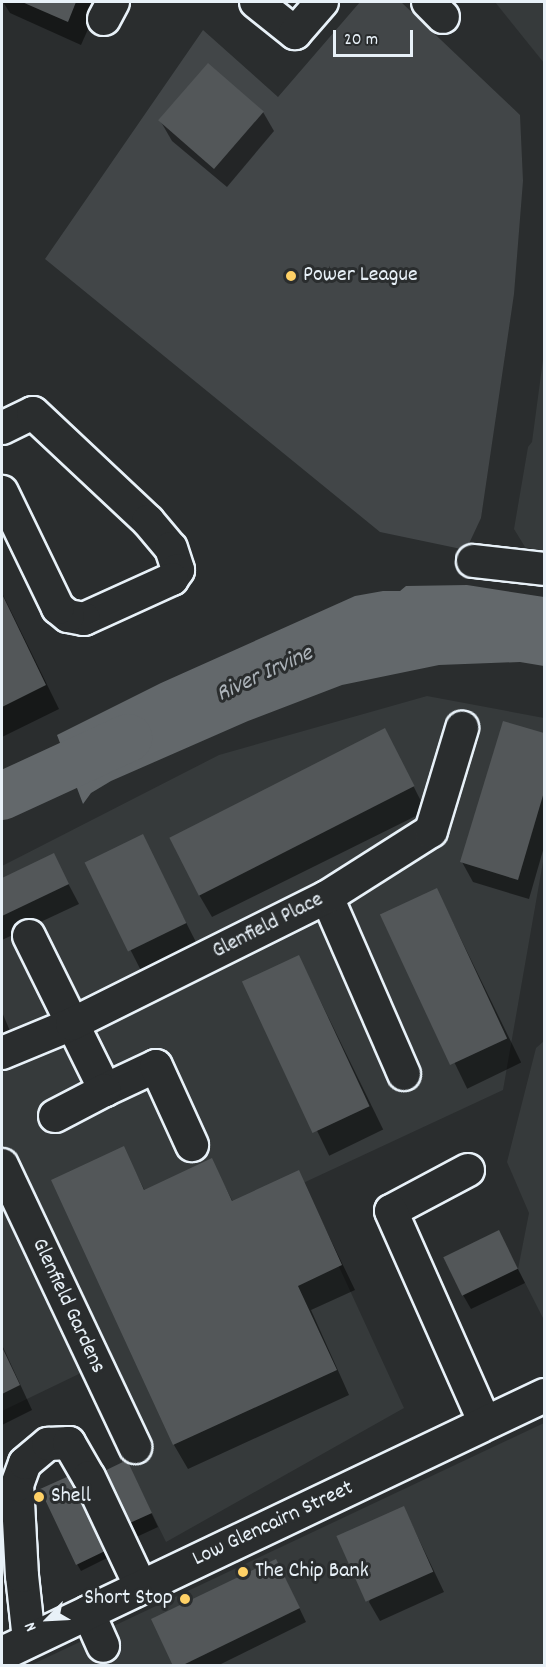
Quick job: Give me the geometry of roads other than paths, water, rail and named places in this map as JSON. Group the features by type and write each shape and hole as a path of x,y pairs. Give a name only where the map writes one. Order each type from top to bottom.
{"main road":[{"name":"Low Glencairn Street","path":"15,1646 544,1395"}],"street":[{"path":"256,2 295,33 322,2"},
{"path":"2,428 33,413 148,521 171,549 178,570 172,579 84,619 68,616 58,608 2,492"},
{"path":"473,561 544,569"},
{"name":"Glenfield Place","path":"2,1053 72,1024 327,897 431,831 462,728"},
{"path":"327,897 404,1074"},
{"path":"29,936 105,1090"},
{"path":"55,1116 156,1066 192,1145"},
{"name":"Glenfield Gardens","path":"2,1165 135,1447"},
{"path":"468,1170 391,1211 485,1423"},
{"path":"15,1646 22,1576 17,1485 25,1463 48,1444 69,1443 89,1477 141,1587"},
{"path":"88,1612 104,1646"},
{"path":"2,1660 4,1665"}],"water":[{"path":"467,585 544,597 544,666 520,662 439,665 342,685 248,721 111,781 91,793 83,804 57,735 161,683 355,596 383,591 400,591 406,586"}],"waterway":[{"name":"River Irvine","path":"2,796 128,738"}],"place":[{"name":"Power League","path":"291,276"},
{"name":"Shell","path":"39,1497"},
{"name":"The Chip Bank","path":"243,1572"},
{"name":"Short Stop","path":"185,1599"}]}
